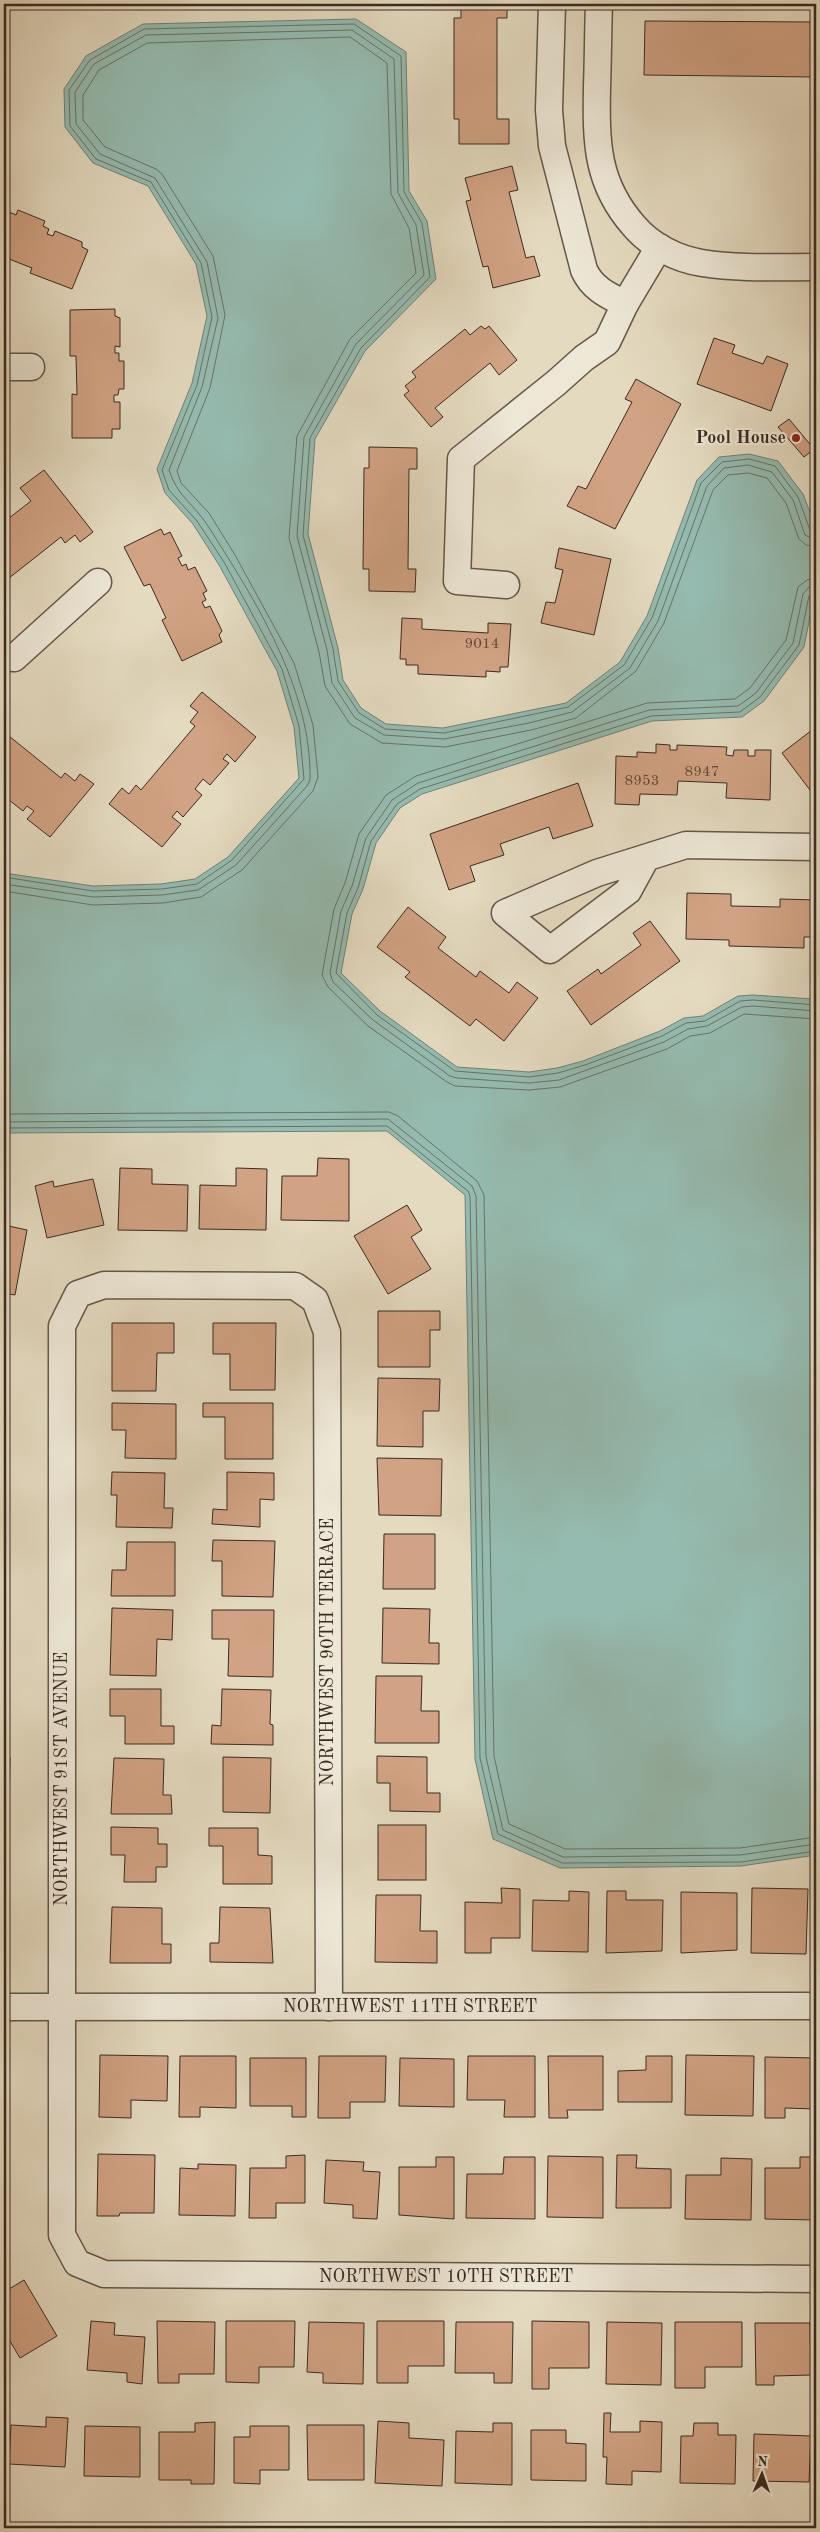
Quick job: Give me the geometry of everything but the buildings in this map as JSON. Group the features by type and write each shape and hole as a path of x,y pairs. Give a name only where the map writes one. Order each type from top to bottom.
{"street":[{"path":"552,4 549,110 552,146 584,270 589,282 603,293 625,304"},
{"path":"599,4 597,136 604,175 612,197 623,213 642,235 679,258 701,263 816,266"},
{"path":"506,585 457,581 460,459 556,384 584,358 607,342 625,304 659,247"},
{"path":"4,367 31,367"},
{"path":"4,658 14,658 98,582"},
{"path":"646,858 628,891 550,950 505,913 597,873 686,845 816,847"},
{"name":"NORTHWEST 90TH TERRACE","path":"78,1294 104,1285 295,1286 315,1300 327,1332 329,2007"},
{"name":"NORTHWEST 91ST AVENUE","path":"77,2264 62,2235 62,1326 78,1294"},
{"name":"NORTHWEST 11TH STREET","path":"4,2007 62,2009 816,2006"},
{"name":"NORTHWEST 10TH STREET","path":"77,2264 104,2274 816,2279"}],"water":[{"path":"356,19 406,52 409,191 427,221 436,279 365,351 315,439 308,534 338,648 343,680 361,708 386,724 443,728 566,703 620,662 647,616 697,480 719,457 749,454 778,461 803,494 813,520 816,543 816,586 804,647 764,701 742,717 652,721 422,794 400,808 376,843 363,889 352,914 341,973 380,1011 457,1067 529,1072 557,1068 583,1061 660,1031 684,1018 703,1016 738,996 753,995 813,999 816,1001 816,1855 741,1866 560,1868 493,1839 475,1759 465,1195 387,1131 4,1133 4,873 93,886 161,884 195,879 228,857 299,778 294,727 277,671 219,565 193,524 165,493 157,469 192,383 207,316 196,264 148,186 93,163 65,127 64,89 86,56 143,24"}],"place":[{"name":"Pool House","path":"796,438"}]}
